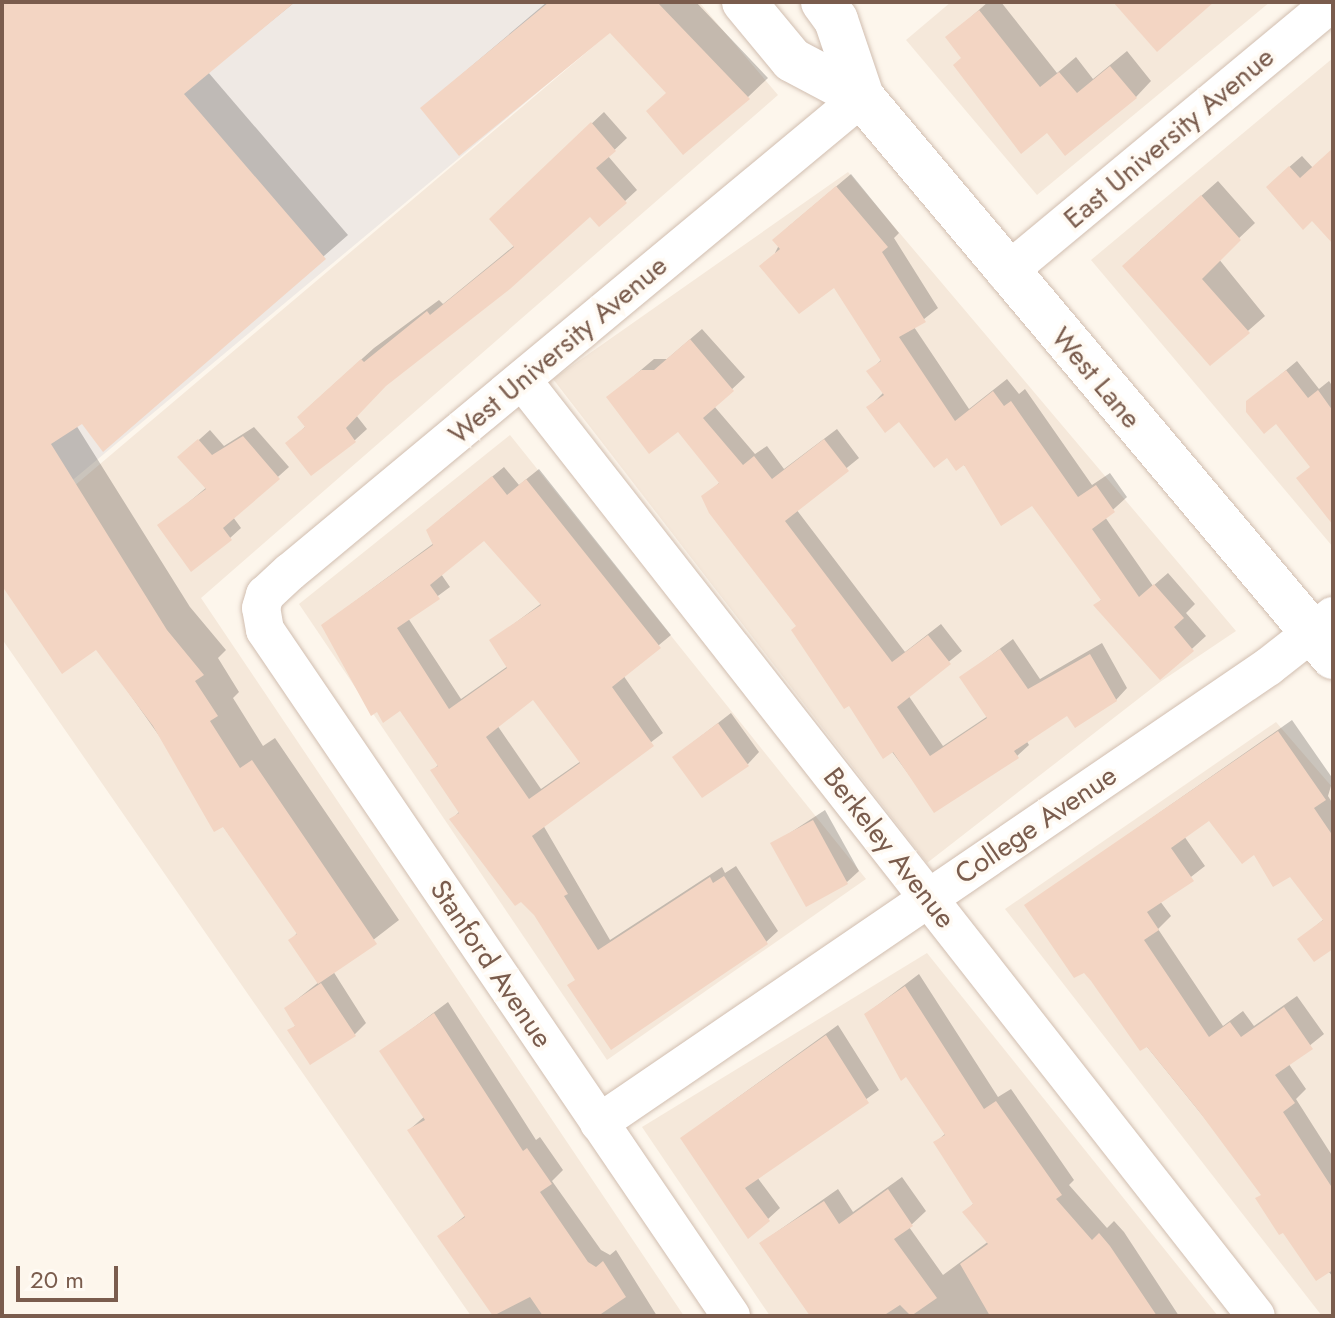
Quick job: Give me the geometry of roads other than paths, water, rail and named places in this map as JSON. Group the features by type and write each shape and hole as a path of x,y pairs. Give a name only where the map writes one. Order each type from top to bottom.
{"main road":[{"name":"West Lane","path":"744,2 792,60 862,97"},
{"name":"West Lane","path":"823,2 836,20 862,97 1006,273 1326,635"}],"street":[{"name":"East University Avenue","path":"1006,273 1332,2"},
{"name":"West University Avenue","path":"261,608 265,595 290,572 862,97"},
{"name":"Berkeley Avenue","path":"522,380 1256,1316"},
{"name":"Stanford Avenue","path":"261,608 265,630 731,1316"},
{"name":"College Avenue","path":"599,1123 928,899 1326,635"}]}
